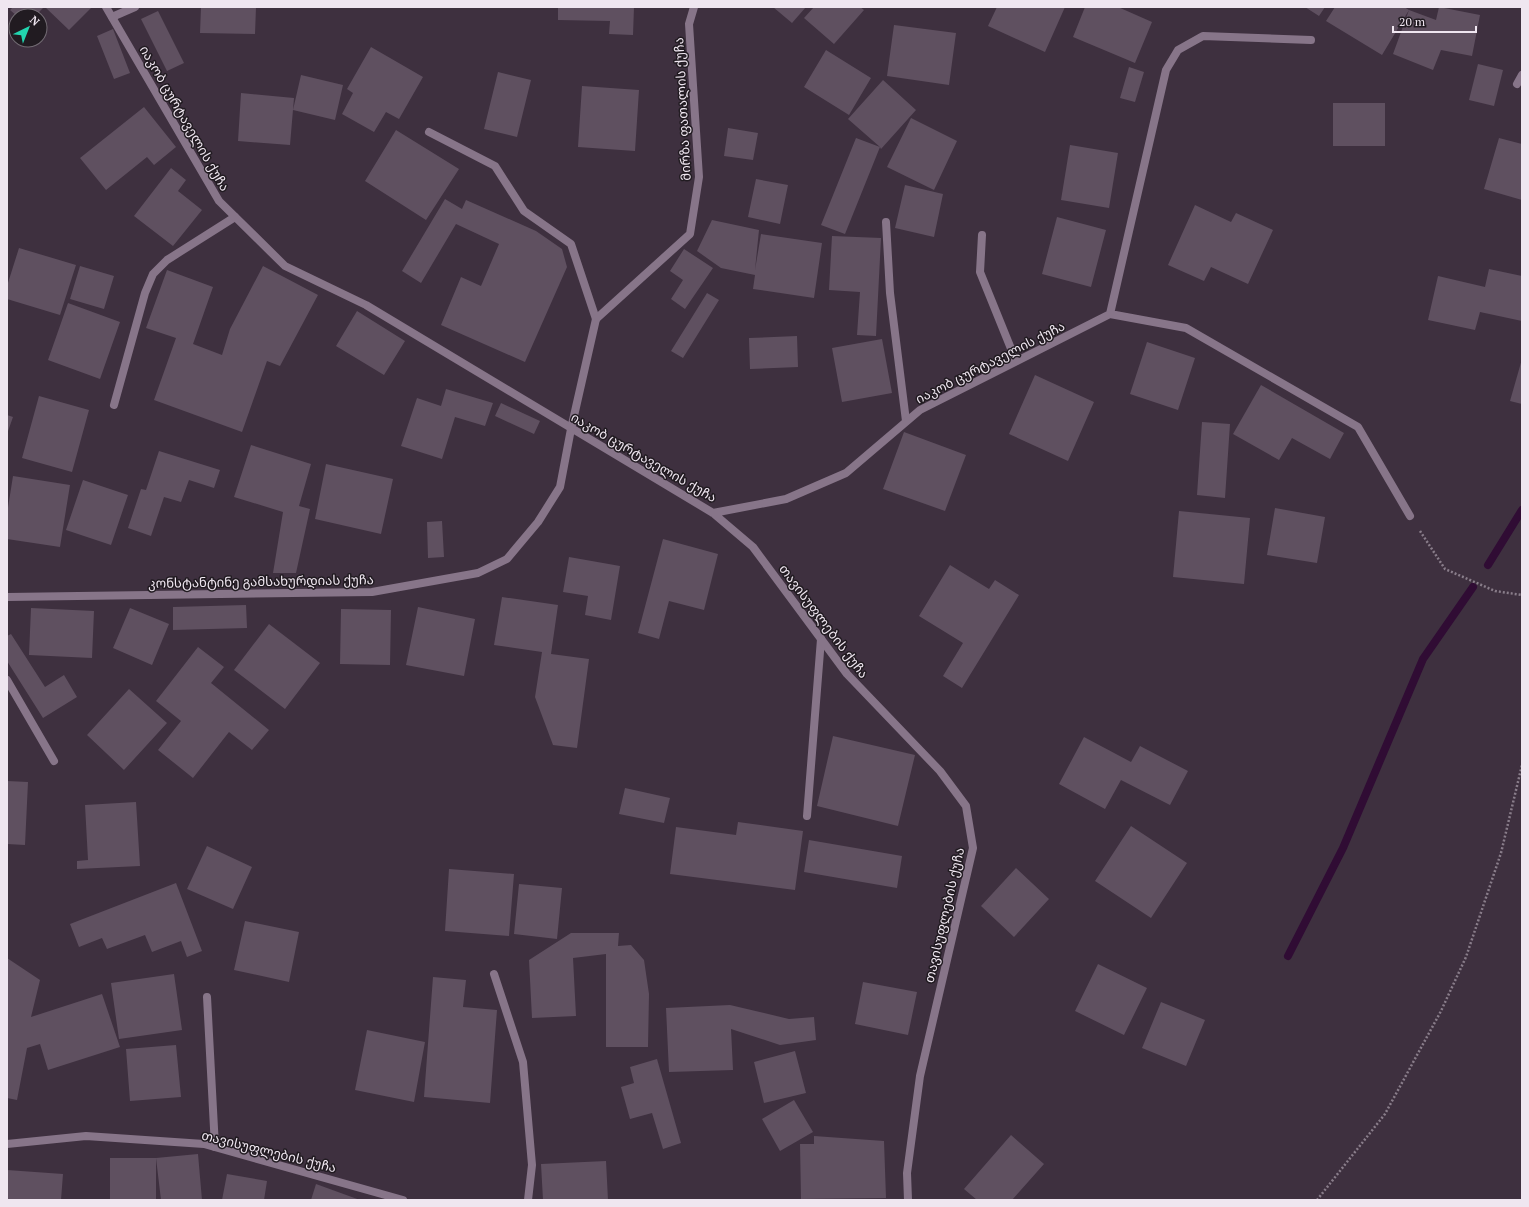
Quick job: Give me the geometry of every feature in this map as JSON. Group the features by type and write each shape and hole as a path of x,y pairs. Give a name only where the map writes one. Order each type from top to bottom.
{"street":[{"name":"იაკობ ცურტაველის ქუჩა","path":"106,7 219,201 285,266 366,305 713,513 786,499 846,473 920,410 1110,314"},
{"path":"112,17 136,7"},
{"name":"მირზა ფათალის ქუჩა","path":"596,319 690,234 699,177 690,24 694,7"},
{"path":"1311,40 1203,36 1178,50 1166,70 1110,314 1186,328 1358,427 1410,516"},
{"path":"1517,84 1522,76"},
{"path":"429,132 495,166 524,211 571,244 596,319 571,429"},
{"path":"114,405 145,293 153,274 167,260 235,217"},
{"path":"886,222 890,293 906,421"},
{"path":"982,235 980,272 1016,361"},
{"name":"კონსტანტინე გამსახურდიას ქუჩა","path":"7,597 372,592 478,573 506,559 538,522 560,487 571,429"},
{"name":"თავისუფლების ქუჩა","path":"713,513 753,547 847,674 944,777 966,806 973,848 920,1076 907,1173 908,1200"},
{"path":"806,816 821,639"},
{"path":"7,680 54,761"},
{"path":"494,974 523,1062 532,1165 528,1200"},
{"path":"207,997 214,1147"},
{"name":"თავისუფლების ქუჩა","path":"7,1144 86,1136 204,1144 403,1200"}],"path":[{"path":"1410,516 1445,568 1495,590 1522,595"},
{"path":"1317,1200 1385,1114 1441,1011 1466,957 1501,853 1522,765"}],"building":[{"path":"13,7 44,7 43,8 12,8"},
{"path":"45,7 92,7 69,30 48,10 48,8"},
{"path":"201,7 256,7 255,34 200,33"},
{"path":"558,7 634,7 633,35 609,34 610,21 558,20"},
{"path":"773,7 806,7 792,23"},
{"path":"814,7 860,7 864,10 834,44 804,18"},
{"path":"997,7 1065,7 1045,52 988,26"},
{"path":"1085,7 1118,7 1152,22 1135,63 1073,37"},
{"path":"1305,7 1325,7 1319,16"},
{"path":"1335,7 1404,7 1409,10 1382,55 1326,21"},
{"path":"1439,7 1480,15 1472,56 1441,50 1433,70 1393,54 1409,10 1436,20"},
{"path":"158,11 184,63 167,71 141,19"},
{"path":"894,25 956,33 949,85 887,76"},
{"path":"113,29 130,73 114,79 97,36"},
{"path":"371,47 423,77 399,119 386,112 374,132 342,114 353,93 347,89"},
{"path":"826,50 871,78 849,115 804,87"},
{"path":"1478,64 1503,70 1494,106 1469,100"},
{"path":"1129,67 1144,72 1135,102 1120,98"},
{"path":"498,72 531,80 517,137 484,129"},
{"path":"301,75 343,85 335,120 293,110"},
{"path":"883,80 916,110 881,149 848,119"},
{"path":"582,86 639,90 635,151 578,147"},
{"path":"241,93 294,98 290,145 238,141"},
{"path":"1333,103 1385,103 1385,146 1333,146"},
{"path":"144,107 176,147 154,165 147,157 106,190 80,158"},
{"path":"911,118 957,141 934,190 887,167"},
{"path":"728,128 758,133 753,160 724,156"},
{"path":"396,130 459,169 426,220 365,181"},
{"path":"856,138 880,147 845,234 821,225"},
{"path":"1499,138 1522,144 1522,200 1484,189"},
{"path":"1070,145 1118,153 1109,208 1061,200"},
{"path":"171,168 186,180 178,191 202,210 173,246 134,216"},
{"path":"756,179 788,185 780,224 748,217"},
{"path":"905,185 943,194 934,237 895,228"},
{"path":"445,199 462,209 466,200 536,231 562,249 567,267 525,362 441,325 461,277 481,286 499,244 456,224 421,283 402,271"},
{"path":"1195,205 1231,222 1236,213 1273,230 1248,284 1211,267 1204,281 1168,265"},
{"path":"1057,217 1106,230 1091,287 1042,274"},
{"path":"712,220 759,230 755,270 761,234 822,243 814,298 753,289 755,275 721,268 697,251"},
{"path":"832,236 881,238 876,336 857,335 860,292 829,290"},
{"path":"19,248 76,265 60,315 7,299 7,286"},
{"path":"684,249 713,268 685,309 671,299 683,280 670,271"},
{"path":"80,266 114,276 104,309 70,299"},
{"path":"263,266 318,295 280,366 267,361 242,432 154,400 176,338 146,328 167,270 213,287 193,344 222,355 230,329"},
{"path":"1489,269 1522,276 1522,321 1480,312 1475,330 1428,320 1438,276 1485,287"},
{"path":"707,293 719,300 683,358 671,351"},
{"path":"68,303 120,322 100,379 48,360"},
{"path":"357,311 405,341 384,375 336,346"},
{"path":"797,336 798,367 750,369 749,338"},
{"path":"882,339 892,393 842,402 832,348"},
{"path":"1147,342 1195,358 1178,410 1130,394"},
{"path":"1522,359 1522,404 1510,401"},
{"path":"1035,375 1094,402 1068,461 1009,434"},
{"path":"1261,385 1344,433 1330,459 1292,438 1279,460 1233,434"},
{"path":"446,389 493,403 485,426 455,417 442,459 401,446 417,398 441,406"},
{"path":"39,396 89,410 72,472 22,458"},
{"path":"501,403 540,421 534,434 495,416"},
{"path":"7,415 13,417 7,434"},
{"path":"1202,422 1230,424 1225,498 1197,495"},
{"path":"904,432 966,455 945,511 883,489"},
{"path":"251,445 311,464 299,506 310,509 296,573 273,573 283,512 234,497"},
{"path":"159,451 220,470 214,488 189,480 181,502 164,497 151,536 128,528 141,489 146,490"},
{"path":"326,464 393,479 381,534 315,519"},
{"path":"13,476 70,485 60,547 7,539 7,514"},
{"path":"83,480 128,495 111,545 66,530"},
{"path":"1275,508 1325,517 1317,563 1267,555"},
{"path":"1179,511 1250,518 1244,584 1173,577"},
{"path":"442,521 444,557 428,558 427,522"},
{"path":"663,539 718,554 704,610 669,601 659,639 638,633"},
{"path":"569,557 620,566 611,620 585,615 588,596 563,592"},
{"path":"950,565 989,589 995,580 1019,595 962,688 943,676 963,643 919,616"},
{"path":"502,597 558,605 551,654 589,659 577,748 553,745 535,697 542,652 494,645"},
{"path":"246,605 247,628 173,630 173,607"},
{"path":"418,607 475,619 464,676 406,665"},
{"path":"31,608 94,611 92,658 29,655"},
{"path":"130,608 169,624 152,665 113,648"},
{"path":"341,609 391,610 390,665 340,664"},
{"path":"269,624 320,663 285,709 234,670"},
{"path":"11,634 45,687 64,675 77,697 43,718 7,661 7,636"},
{"path":"198,647 224,667 211,683 269,730 252,750 229,732 193,778 158,750 181,721 156,701"},
{"path":"129,689 167,723 124,770 87,735"},
{"path":"833,736 915,755 898,826 817,806"},
{"path":"1084,737 1131,762 1140,746 1188,771 1170,805 1121,780 1105,809 1059,784"},
{"path":"7,781 28,782 25,845 7,844"},
{"path":"625,788 670,798 664,823 619,814"},
{"path":"136,802 140,866 77,869 77,861 88,860 85,805"},
{"path":"738,822 803,831 795,890 670,874 676,827 736,835"},
{"path":"1131,826 1187,863 1151,918 1095,881"},
{"path":"809,840 902,856 897,888 804,872"},
{"path":"207,846 252,867 233,909 187,889"},
{"path":"1016,868 1049,899 1014,937 981,906"},
{"path":"449,869 514,874 509,936 445,931"},
{"path":"176,883 202,951 187,957 181,941 152,952 145,935 107,949 102,938 79,947 70,924"},
{"path":"519,884 562,888 557,939 514,934"},
{"path":"245,921 299,932 289,982 234,970"},
{"path":"571,933 619,933 618,946 631,945 644,960 649,994 648,1047 606,1047 606,954 573,958 576,1016 532,1018 529,960"},
{"path":"7,958 40,980 31,1017 102,994 120,1047 48,1070 40,1044 27,1048 17,1100 7,1098"},
{"path":"1098,964 1147,988 1124,1035 1075,1011"},
{"path":"174,974 182,1030 119,1039 111,983"},
{"path":"433,977 466,980 463,1007 497,1010 490,1103 424,1097"},
{"path":"863,982 917,992 908,1035 855,1024"},
{"path":"1161,1002 1205,1020 1186,1066 1142,1048"},
{"path":"730,1005 789,1019 814,1017 816,1040 780,1045 731,1029 733,1070 669,1072 666,1008"},
{"path":"367,1030 425,1042 414,1102 355,1090"},
{"path":"176,1045 181,1097 130,1101 126,1049"},
{"path":"795,1051 806,1093 764,1103 754,1062"},
{"path":"657,1059 681,1143 663,1149 652,1113 630,1119 621,1087 634,1083 630,1067"},
{"path":"794,1100 813,1132 780,1151 762,1119"},
{"path":"1011,1135 1044,1164 1012,1200 977,1200 964,1189"},
{"path":"814,1136 884,1141 886,1198 801,1199 800,1144 814,1144"},
{"path":"198,1154 202,1200 161,1200 156,1158"},
{"path":"110,1158 156,1158 156,1200 110,1200"},
{"path":"606,1161 608,1200 543,1200 541,1164"},
{"path":"7,1170 63,1174 61,1200 7,1200"},
{"path":"227,1174 267,1181 264,1200 222,1200"},
{"path":"316,1184 360,1200 311,1200"}],"waterway":[{"path":"1488,565 1522,510"},
{"path":"1288,956 1343,848 1423,659 1473,587"}]}
